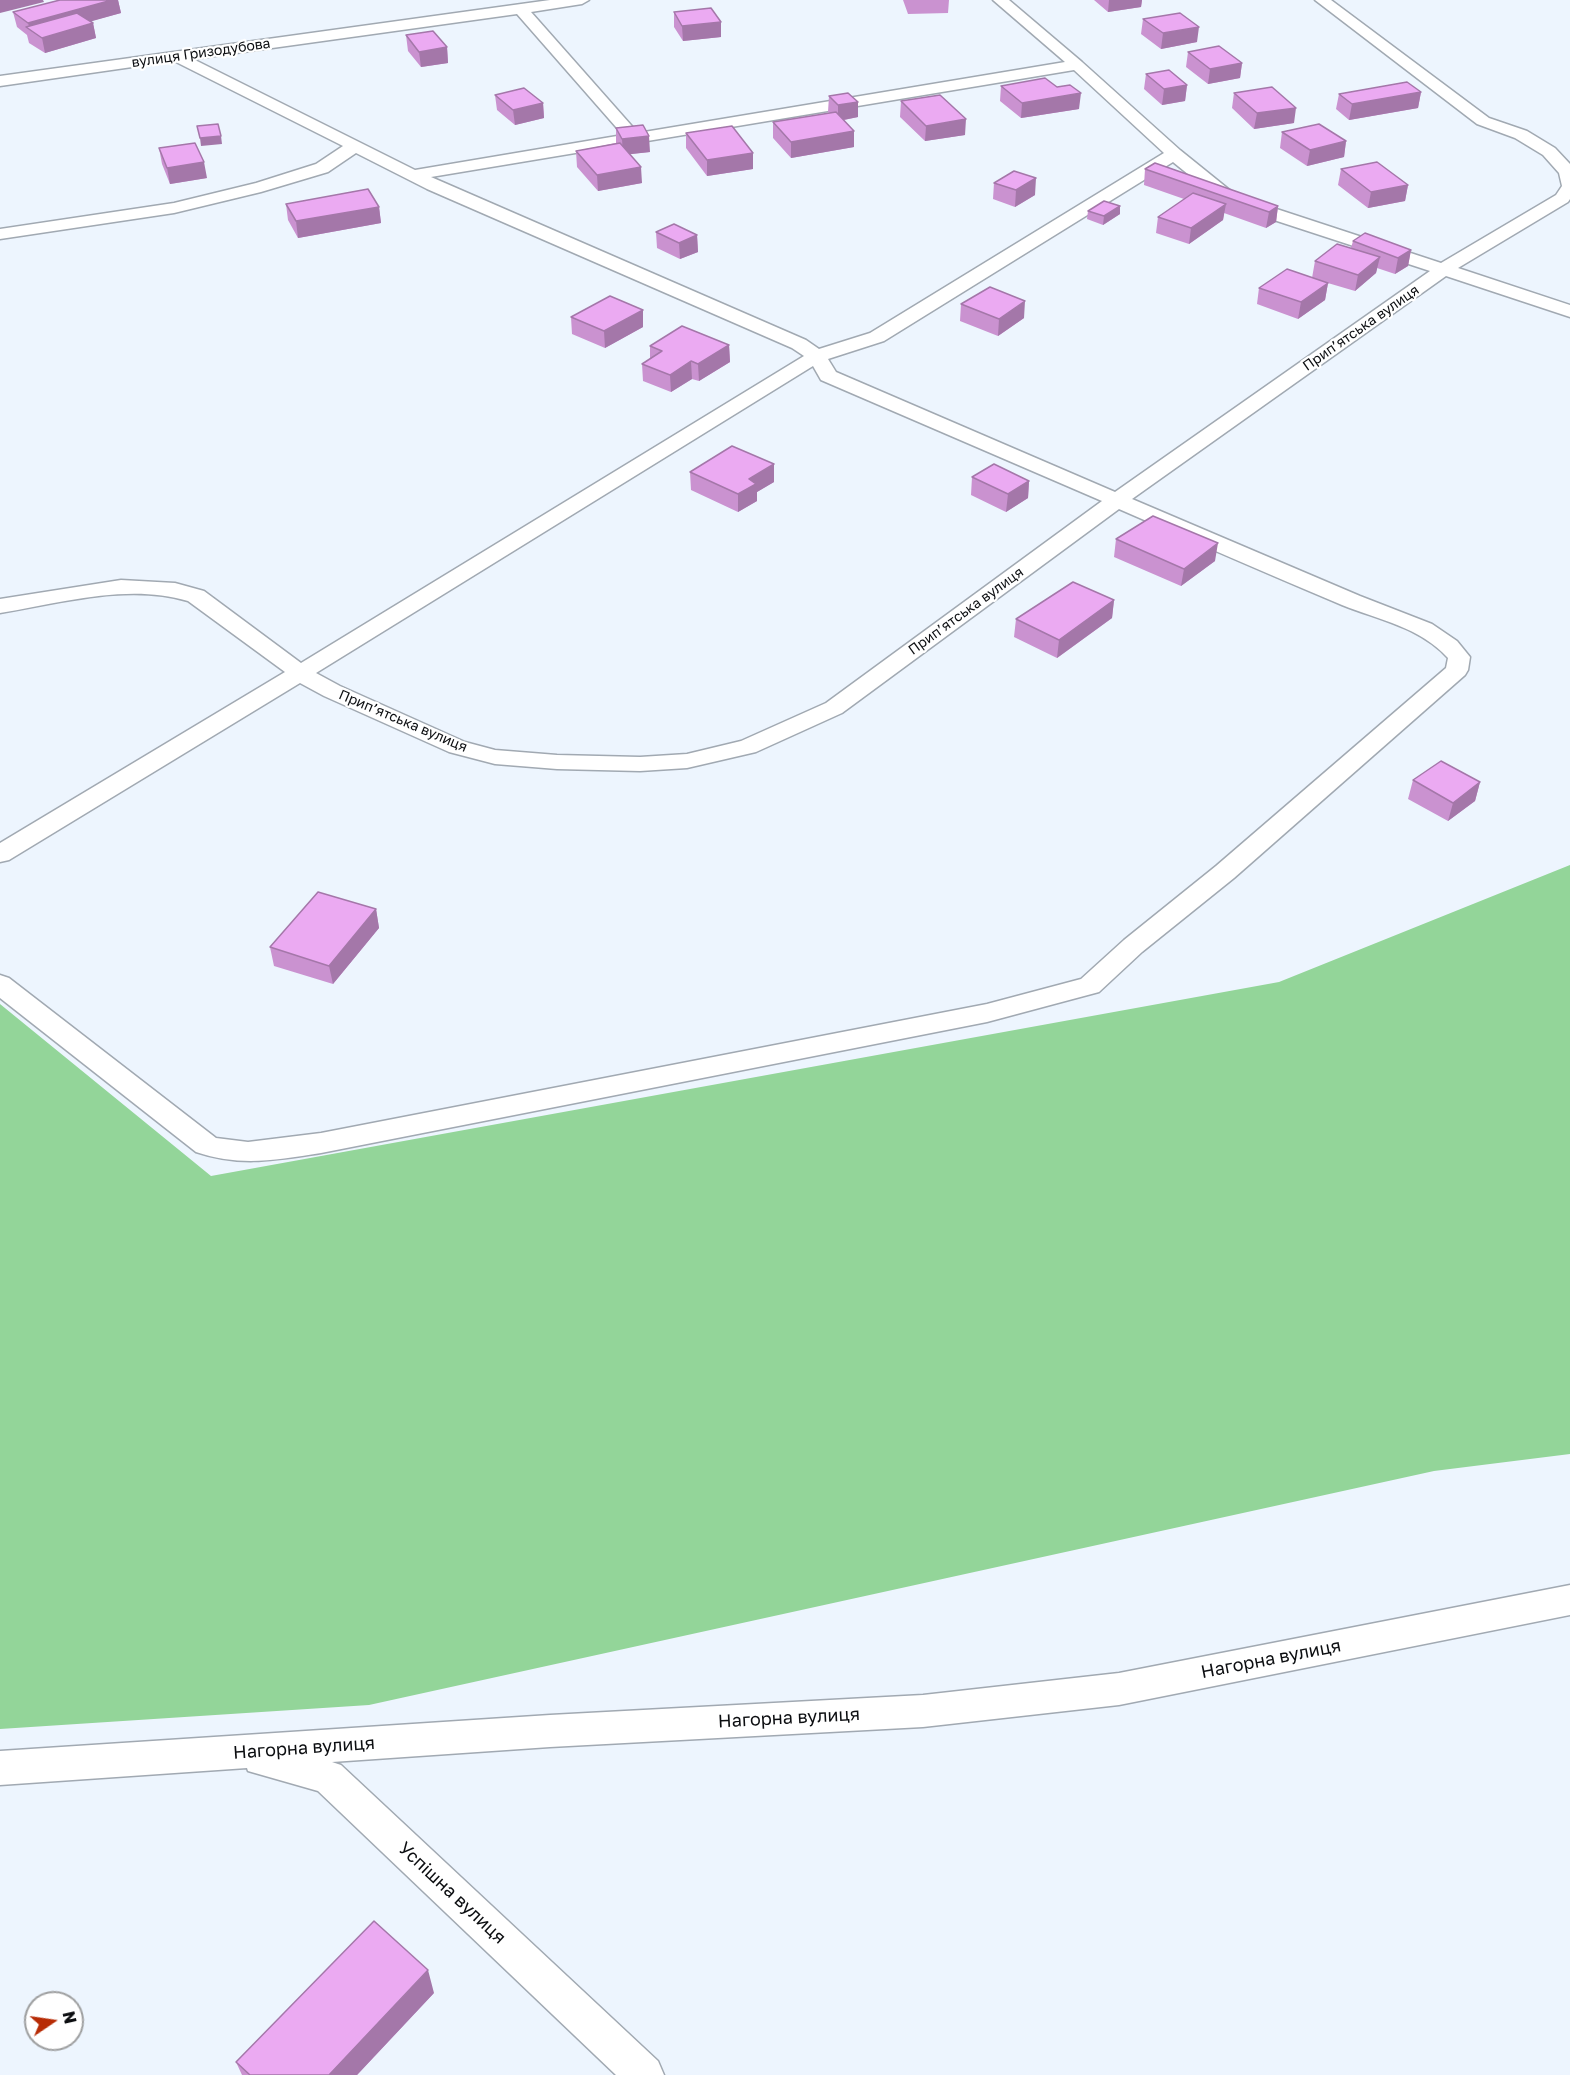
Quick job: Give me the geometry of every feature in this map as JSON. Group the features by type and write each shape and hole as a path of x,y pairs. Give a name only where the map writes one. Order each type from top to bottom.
{"street":[{"name":"вулиця Гризодубова","path":"0,81 582,0"},
{"path":"1000,0 1077,65 1174,154 1231,200 1570,310"},
{"name":"Прип’ятська вулиця","path":"0,606 121,587 175,590 196,596 300,673 332,691 457,747 495,757 557,762 640,764 687,761 748,747 834,708 1116,501 1444,269 1562,198 1570,186 1568,166 1552,149 1514,130 1483,121 1322,0"},
{"path":"521,9 635,140"},
{"path":"0,984 206,1145 222,1152 259,1151 321,1143 987,1013 1090,986 1133,946 1225,872 1457,670 1460,657 1449,644 1432,632 1352,602 828,376 817,356 799,344 414,175 175,56"},
{"path":"414,175 1077,65"},
{"path":"0,234 174,208 261,187 322,168 355,146"},
{"path":"0,854 817,356 877,337 1174,154"},
{"name":"Нагорна вулиця","path":"0,1768 550,1731 923,1711 1108,1690 1570,1600"},
{"name":"Успішна вулиця","path":"236,1753 328,1777 644,2075"}],"green space":[{"path":"1570,865 1570,1454 1434,1471 369,1705 0,1729 0,1004 211,1176 1279,982"}],"building":[{"path":"60,0 112,0 28,23 13,12"},
{"path":"711,8 721,22 682,26 674,12"},
{"path":"77,13 93,23 42,38 26,27"},
{"path":"1180,13 1199,27 1163,33 1143,19"},
{"path":"433,31 447,47 419,52 406,35"},
{"path":"1219,46 1242,63 1210,69 1188,52"},
{"path":"1169,70 1187,85 1164,89 1146,74"},
{"path":"1045,78 1057,87 1070,85 1081,93 1022,103 1001,86"},
{"path":"1407,82 1421,92 1352,104 1339,94"},
{"path":"1272,87 1296,108 1257,113 1234,93"},
{"path":"524,88 543,103 513,110 495,95"},
{"path":"848,93 858,102 838,105 829,96"},
{"path":"940,95 966,119 926,126 901,101"},
{"path":"836,112 854,131 791,142 773,122"},
{"path":"218,124 221,136 200,138 197,126"},
{"path":"1319,124 1346,141 1310,150 1282,132"},
{"path":"643,125 649,136 622,139 616,128"},
{"path":"732,126 753,153 707,160 686,133"},
{"path":"195,143 204,162 167,168 159,148"},
{"path":"620,143 641,167 597,175 576,151"},
{"path":"1377,162 1408,185 1371,192 1341,169"},
{"path":"1155,163 1278,206 1269,212 1145,169"},
{"path":"1014,171 1036,178 1016,190 994,183"},
{"path":"368,189 379,207 296,221 286,204"},
{"path":"1193,193 1226,204 1191,228 1158,217"},
{"path":"1104,201 1120,206 1104,216 1088,211"},
{"path":"674,224 697,235 679,243 656,232"},
{"path":"1365,233 1411,250 1398,258 1353,241"},
{"path":"1337,244 1380,257 1358,275 1315,261"},
{"path":"1287,269 1328,283 1301,302 1259,288"},
{"path":"990,287 1025,301 999,319 961,304"},
{"path":"610,296 643,310 604,331 571,317"},
{"path":"682,326 729,345 698,364 691,361 670,375 642,364 662,351 650,346"},
{"path":"732,446 774,464 749,479 756,484 738,494 690,472"},
{"path":"994,464 1029,481 1008,494 972,477"},
{"path":"1153,516 1218,543 1184,569 1116,539"},
{"path":"1073,582 1114,600 1059,640 1016,619"},
{"path":"1441,761 1480,782 1453,803 1413,780"},
{"path":"318,892 376,909 329,966 270,947"},
{"path":"374,1921 428,1970 329,2075 250,2075 236,2062"}]}
